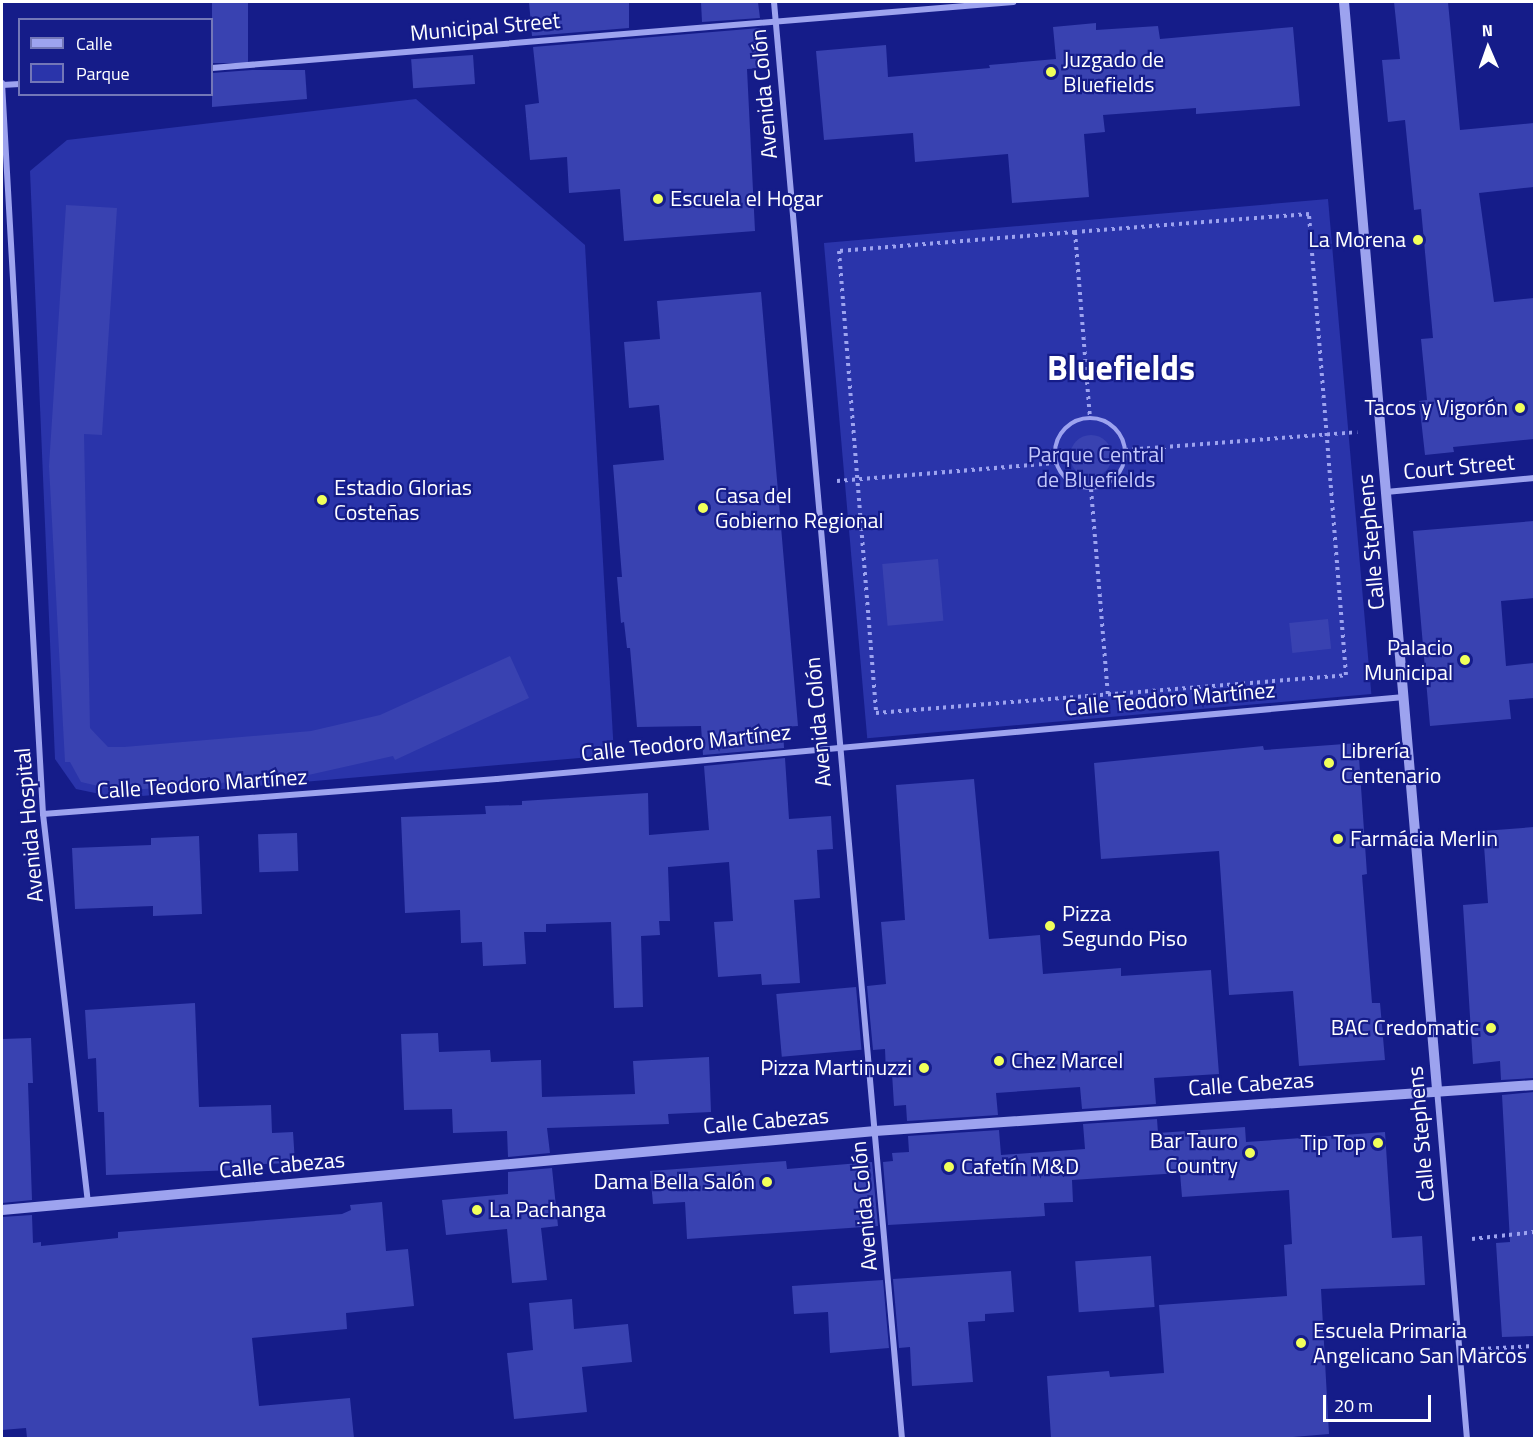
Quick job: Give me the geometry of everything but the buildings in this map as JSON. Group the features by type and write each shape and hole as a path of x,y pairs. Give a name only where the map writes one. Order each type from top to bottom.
{"street":[{"name":"Avenida Colón","path":"774,2 838,746 902,1438"},
{"name":"Municipal Street","path":"213,68 1013,2"},
{"name":"Calle Stephens","path":"1344,2 1467,1438"},
{"path":"2,84 18,84"},
{"name":"Avenida Hospital","path":"2,84 43,814 88,1202"},
{"name":"Court Street","path":"1386,492 1534,478"},
{"name":"Calle Teodoro Martínez","path":"43,814 497,779 838,746 1404,697"},
{"name":"Calle Cabezas","path":"2,1210 875,1131 1437,1089 1534,1084"}],"path":[{"path":"1309,214 1346,675 876,713 839,251 1075,232 1309,214"},
{"path":"1075,232 1090,418"},
{"path":"1090,418 1115,428 1125,450 1122,467 1115,478 1091,489 1076,486 1063,476 1055,463 1055,446 1062,432 1074,422 1090,418"},
{"path":"1125,450 1380,430"},
{"path":"816,482 1055,463"},
{"path":"1091,489 1108,694"},
{"path":"1450,1242 1534,1233"},
{"path":"1460,1351 1534,1346"}],"green space":[{"name":"Estadio Glorias Costeñas","path":"416,99 585,245 614,755 119,798 76,789 55,759 30,171 67,140"},
{"name":"Parque Central de Bluefields","path":"1328,199 1371,694 867,738 824,243"}],"place":[{"name":"Juzgado de Bluefields","path":"1051,72"},
{"name":"Escuela el Hogar","path":"658,199"},
{"name":"La Morena","path":"1418,240"},
{"name":"Tacos y Vigorón","path":"1520,408"},
{"name":"Estadio Glorias Costeñas","path":"322,500"},
{"name":"Casa del Gobierno Regional","path":"703,508"},
{"name":"Palacio Municipal","path":"1465,660"},
{"name":"Librería Centenario","path":"1329,763"},
{"name":"Farmácia Merlin","path":"1338,839"},
{"name":"Pizza Segundo Piso","path":"1050,926"},
{"name":"BAC Credomatic","path":"1491,1028"},
{"name":"Chez Marcel","path":"999,1061"},
{"name":"Pizza Martinuzzi","path":"924,1068"},
{"name":"Tip Top","path":"1378,1143"},
{"name":"Bar Tauro Country","path":"1250,1153"},
{"name":"Cafetín M&D","path":"949,1167"},
{"name":"Dama Bella Salón","path":"767,1182"},
{"name":"La Pachanga","path":"477,1210"},
{"name":"Escuela Primaria Angelicano San Marcos","path":"1301,1343"}],"district":[{"name":"Bluefields","path":"1121,368"}]}
